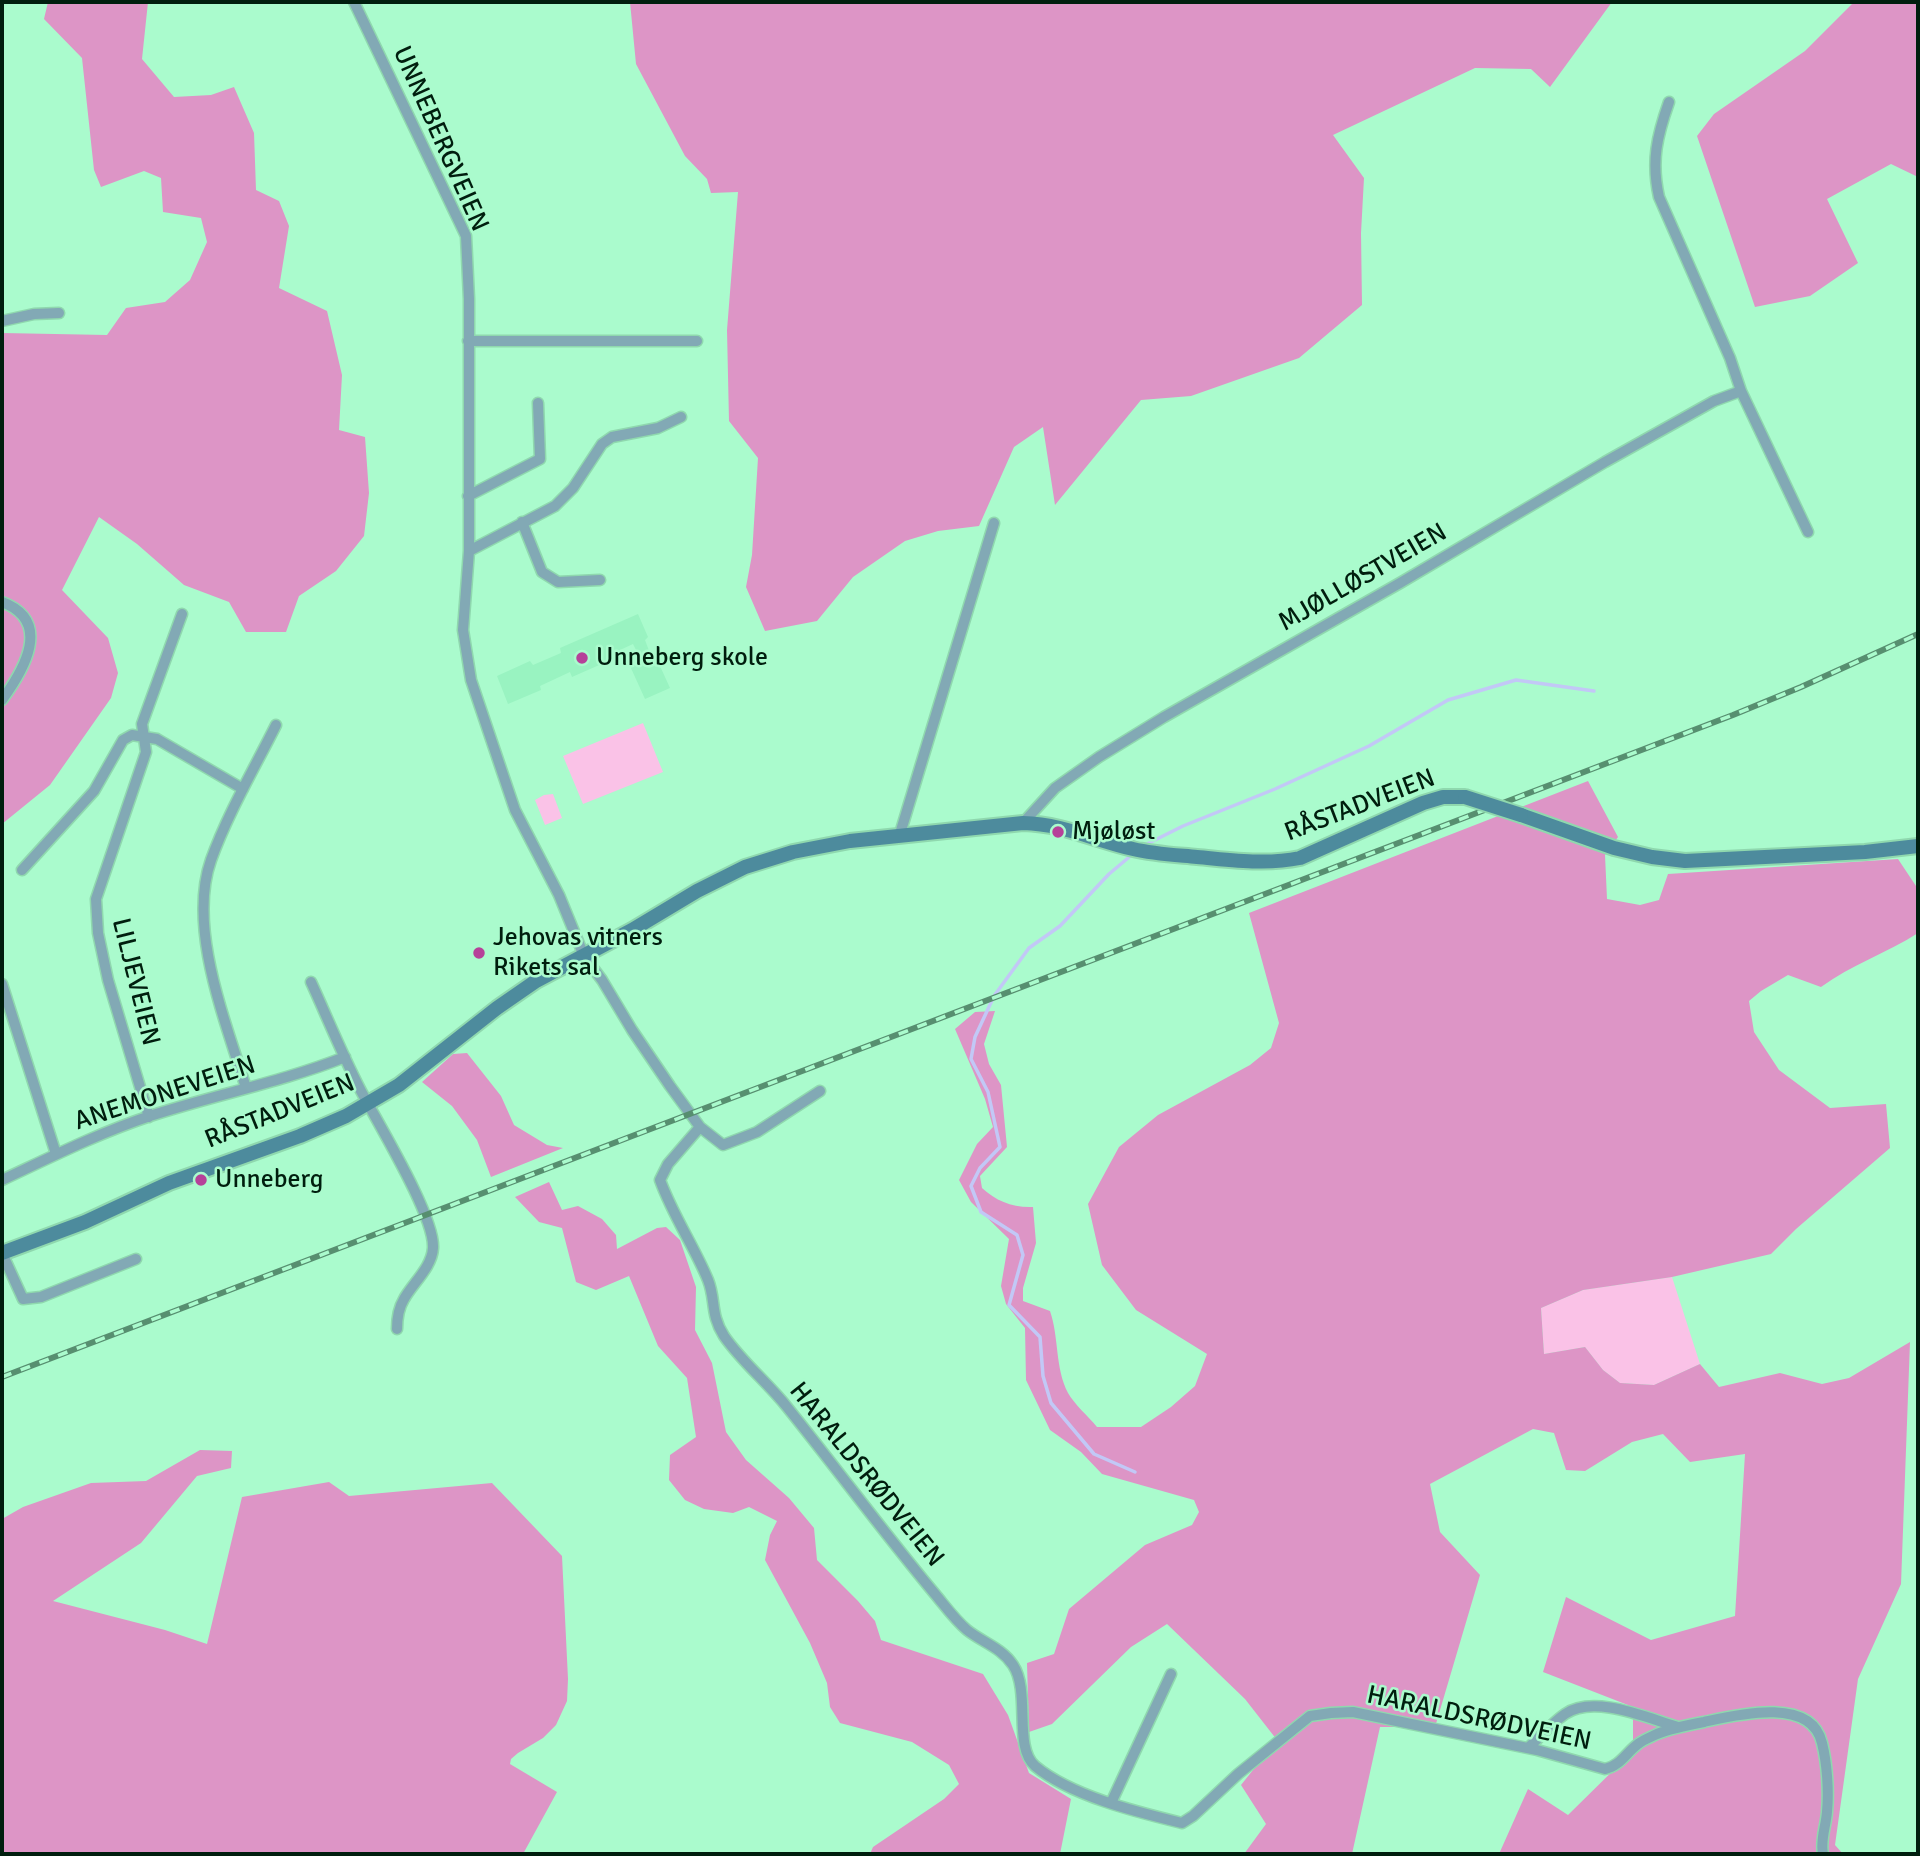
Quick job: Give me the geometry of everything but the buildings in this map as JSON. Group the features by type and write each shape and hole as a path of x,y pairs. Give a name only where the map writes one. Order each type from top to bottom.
{"main road":[{"name":"RÅSTADVEIEN","path":"2,1253 85,1222 193,1174 300,1136 368,1104 399,1085 536,981 745,867 813,848 1023,823 1068,828 1107,842 1153,853 1242,861 1283,861 1308,854 1423,803 1453,796 1465,797 1615,848 1685,861 1865,852 1918,846"}],"street":[{"name":"UNNEBERGVEIEN","path":"354,2 466,236 469,551 463,630 471,680 512,802 559,895 584,956"},
{"path":"1669,102 1657,134 1654,174 1659,197 1730,358 1741,391 1808,533"},
{"path":"2,321 34,314 59,313"},
{"path":"468,341 697,341"},
{"name":"MJØLLØSTVEIEN","path":"1023,823 1055,788 1153,724 1605,462 1714,401 1741,391"},
{"path":"468,496 540,459 538,403"},
{"path":"469,551 555,506 573,488 602,444 612,437 658,428 681,417"},
{"path":"522,522 542,572 558,582 600,580"},
{"path":"899,837 994,523"},
{"path":"2,602 12,606 26,620 31,641 18,676 2,700"},
{"name":"LILJEVEIEN","path":"149,1117 108,980 96,914 96,899 146,751 142,724 182,614"},
{"path":"246,1088 209,966 203,904 211,862 243,789 276,725"},
{"path":"22,870 94,791 123,740 132,735 157,739 243,789"},
{"path":"584,956 670,1086 701,1127 723,1145 757,1132 820,1091"},
{"path":"311,982 345,1057 425,1215 433,1245 430,1259 398,1312 397,1329"},
{"path":"2,984 56,1154"},
{"name":"ANEMONEVEIEN","path":"2,1180 56,1154 149,1117 314,1069 345,1057"},
{"name":"HARALDSRØDVEIEN","path":"701,1127 668,1164 660,1180 671,1209 709,1283 714,1317 740,1357 785,1405 937,1597 966,1629 1002,1653 1014,1666 1021,1685 1023,1738 1032,1763 1058,1782 1111,1803 1182,1823 1310,1716 1353,1713 1528,1748 1605,1769 1615,1767 1639,1743 1679,1727 1764,1711 1798,1717 1812,1724 1823,1744 1827,1811 1823,1854"},
{"path":"2,1253 26,1300 41,1297 136,1259"},
{"path":"1111,1803 1171,1674"},
{"path":"1528,1748 1565,1714 1577,1707 1591,1705 1616,1709 1679,1727"}],"shaded area":[{"path":"48,2 148,2 142,59 174,97 211,95 234,87 254,133 256,190 279,201 289,226 279,288 327,311 342,375 339,430 365,437 369,493 364,536 336,571 299,596 286,632 246,632 229,602 184,585 137,544 99,517 62,590 108,638 118,673 111,698 50,785 2,824 2,333 107,335 126,308 165,302 190,280 207,242 201,218 163,212 161,178 144,171 101,187 94,170 82,58 44,19"},
{"path":"630,2 1612,2 1550,87 1531,69 1475,68 1333,135 1364,178 1361,233 1362,305 1299,358 1191,396 1141,400 1055,505 1043,427 1014,447 979,526 938,531 905,541 853,577 817,621 765,631 746,587 752,555 758,458 729,421 727,330 738,192 711,193 707,179 685,156 636,64"},
{"path":"1854,2 1918,2 1918,177 1891,164 1827,199 1858,263 1810,296 1755,307 1697,136 1714,114 1805,51"},
{"name":"Unneberg skole","path":"638,614 648,637 645,640 651,656 655,655 670,688 645,699 630,666 641,660 633,644 620,650 622,655 572,677 570,672 540,686 541,690 508,704 497,676 530,661 533,665 561,653 560,648"},
{"name":"Unneberg skole","path":"643,723 663,772 583,804 563,756"},
{"path":"1588,781 1618,837 1605,855 1607,899 1640,905 1659,900 1668,874 1898,859 1918,889 1918,933 1821,987 1788,975 1749,1001 1754,1032 1779,1070 1830,1108 1886,1104 1890,1148 1771,1254 1672,1277 1583,1290 1541,1308 1544,1354 1585,1347 1603,1370 1620,1383 1654,1385 1700,1364 1719,1387 1780,1373 1822,1384 1849,1378 1910,1342 1901,1584 1858,1679 1835,1845 1843,1854 1499,1854 1528,1789 1568,1815 1633,1751 1633,1707 1543,1672 1566,1597 1651,1640 1735,1616 1745,1454 1690,1462 1663,1434 1632,1442 1585,1471 1566,1470 1554,1433 1533,1429 1430,1484 1440,1532 1480,1575 1435,1727 1380,1727 1352,1854 1244,1854 1266,1824 1241,1785 1277,1740 1245,1699 1167,1624 1131,1647 1052,1724 1029,1732 1027,1663 1054,1654 1069,1609 1145,1545 1192,1525 1199,1512 1194,1500 1102,1474 1081,1452 1050,1430 1026,1380 1025,1328 1006,1304 1001,1286 1009,1239 971,1202 959,1180 977,1144 993,1127 985,1099 955,1029 975,1012 995,1011 984,1044 989,1064 1001,1085 1007,1147 980,1176 982,1188 993,1197 1012,1205 1033,1207 1036,1243 1023,1288 1023,1301 1050,1311 1059,1363 1068,1393 1097,1427 1141,1427 1171,1407 1195,1386 1207,1354 1136,1310 1102,1265 1088,1204 1119,1147 1158,1115 1250,1065 1271,1048 1279,1023 1249,913"},
{"path":"553,794 562,818 545,825 535,800"},
{"path":"467,1053 501,1096 514,1125 547,1145 563,1148 491,1177 477,1140 452,1106 422,1082 453,1054"},
{"path":"549,1182 562,1210 578,1206 602,1219 616,1235 617,1249 657,1228 666,1227 680,1240 696,1287 695,1330 712,1363 726,1432 746,1460 789,1498 814,1528 817,1560 875,1621 881,1640 983,1674 1008,1715 1029,1773 1071,1799 1060,1854 870,1854 873,1847 944,1799 959,1784 949,1765 912,1742 840,1723 830,1707 827,1683 810,1643 765,1560 770,1535 777,1521 749,1507 733,1513 704,1509 685,1500 669,1480 670,1455 696,1437 687,1378 658,1346 629,1276 596,1290 576,1282 562,1228 539,1222 515,1197"},
{"path":"1672,1277 1700,1364 1654,1385 1620,1383 1603,1370 1585,1347 1544,1354 1541,1308 1583,1290"},
{"path":"200,1450 232,1451 231,1468 197,1476 141,1543 53,1601 165,1630 207,1644 242,1497 329,1482 349,1496 492,1483 562,1556 567,1701 556,1725 543,1738 518,1753 511,1759 510,1764 557,1792 523,1854 2,1854 2,1519 23,1507 91,1483 146,1481"}],"waterway":[{"path":"1143,846 1183,826 1275,789 1369,746 1448,700 1516,680 1594,691"},
{"path":"1134,853 1109,874 1060,926 1029,948 994,996 975,1037 971,1059 988,1092 1000,1147 980,1168 971,1186 981,1212 1017,1235 1023,1255 1009,1305 1040,1337 1043,1376 1051,1403 1094,1454 1135,1472"}],"railway":[{"path":"2,1377 1733,715 1918,634"}],"place":[{"name":"Unneberg skole","path":"582,658"},
{"name":"Mjøløst","path":"1058,832"},
{"name":"Jehovas vitners Rikets sal","path":"479,953"},
{"name":"Unneberg","path":"201,1180"}]}
